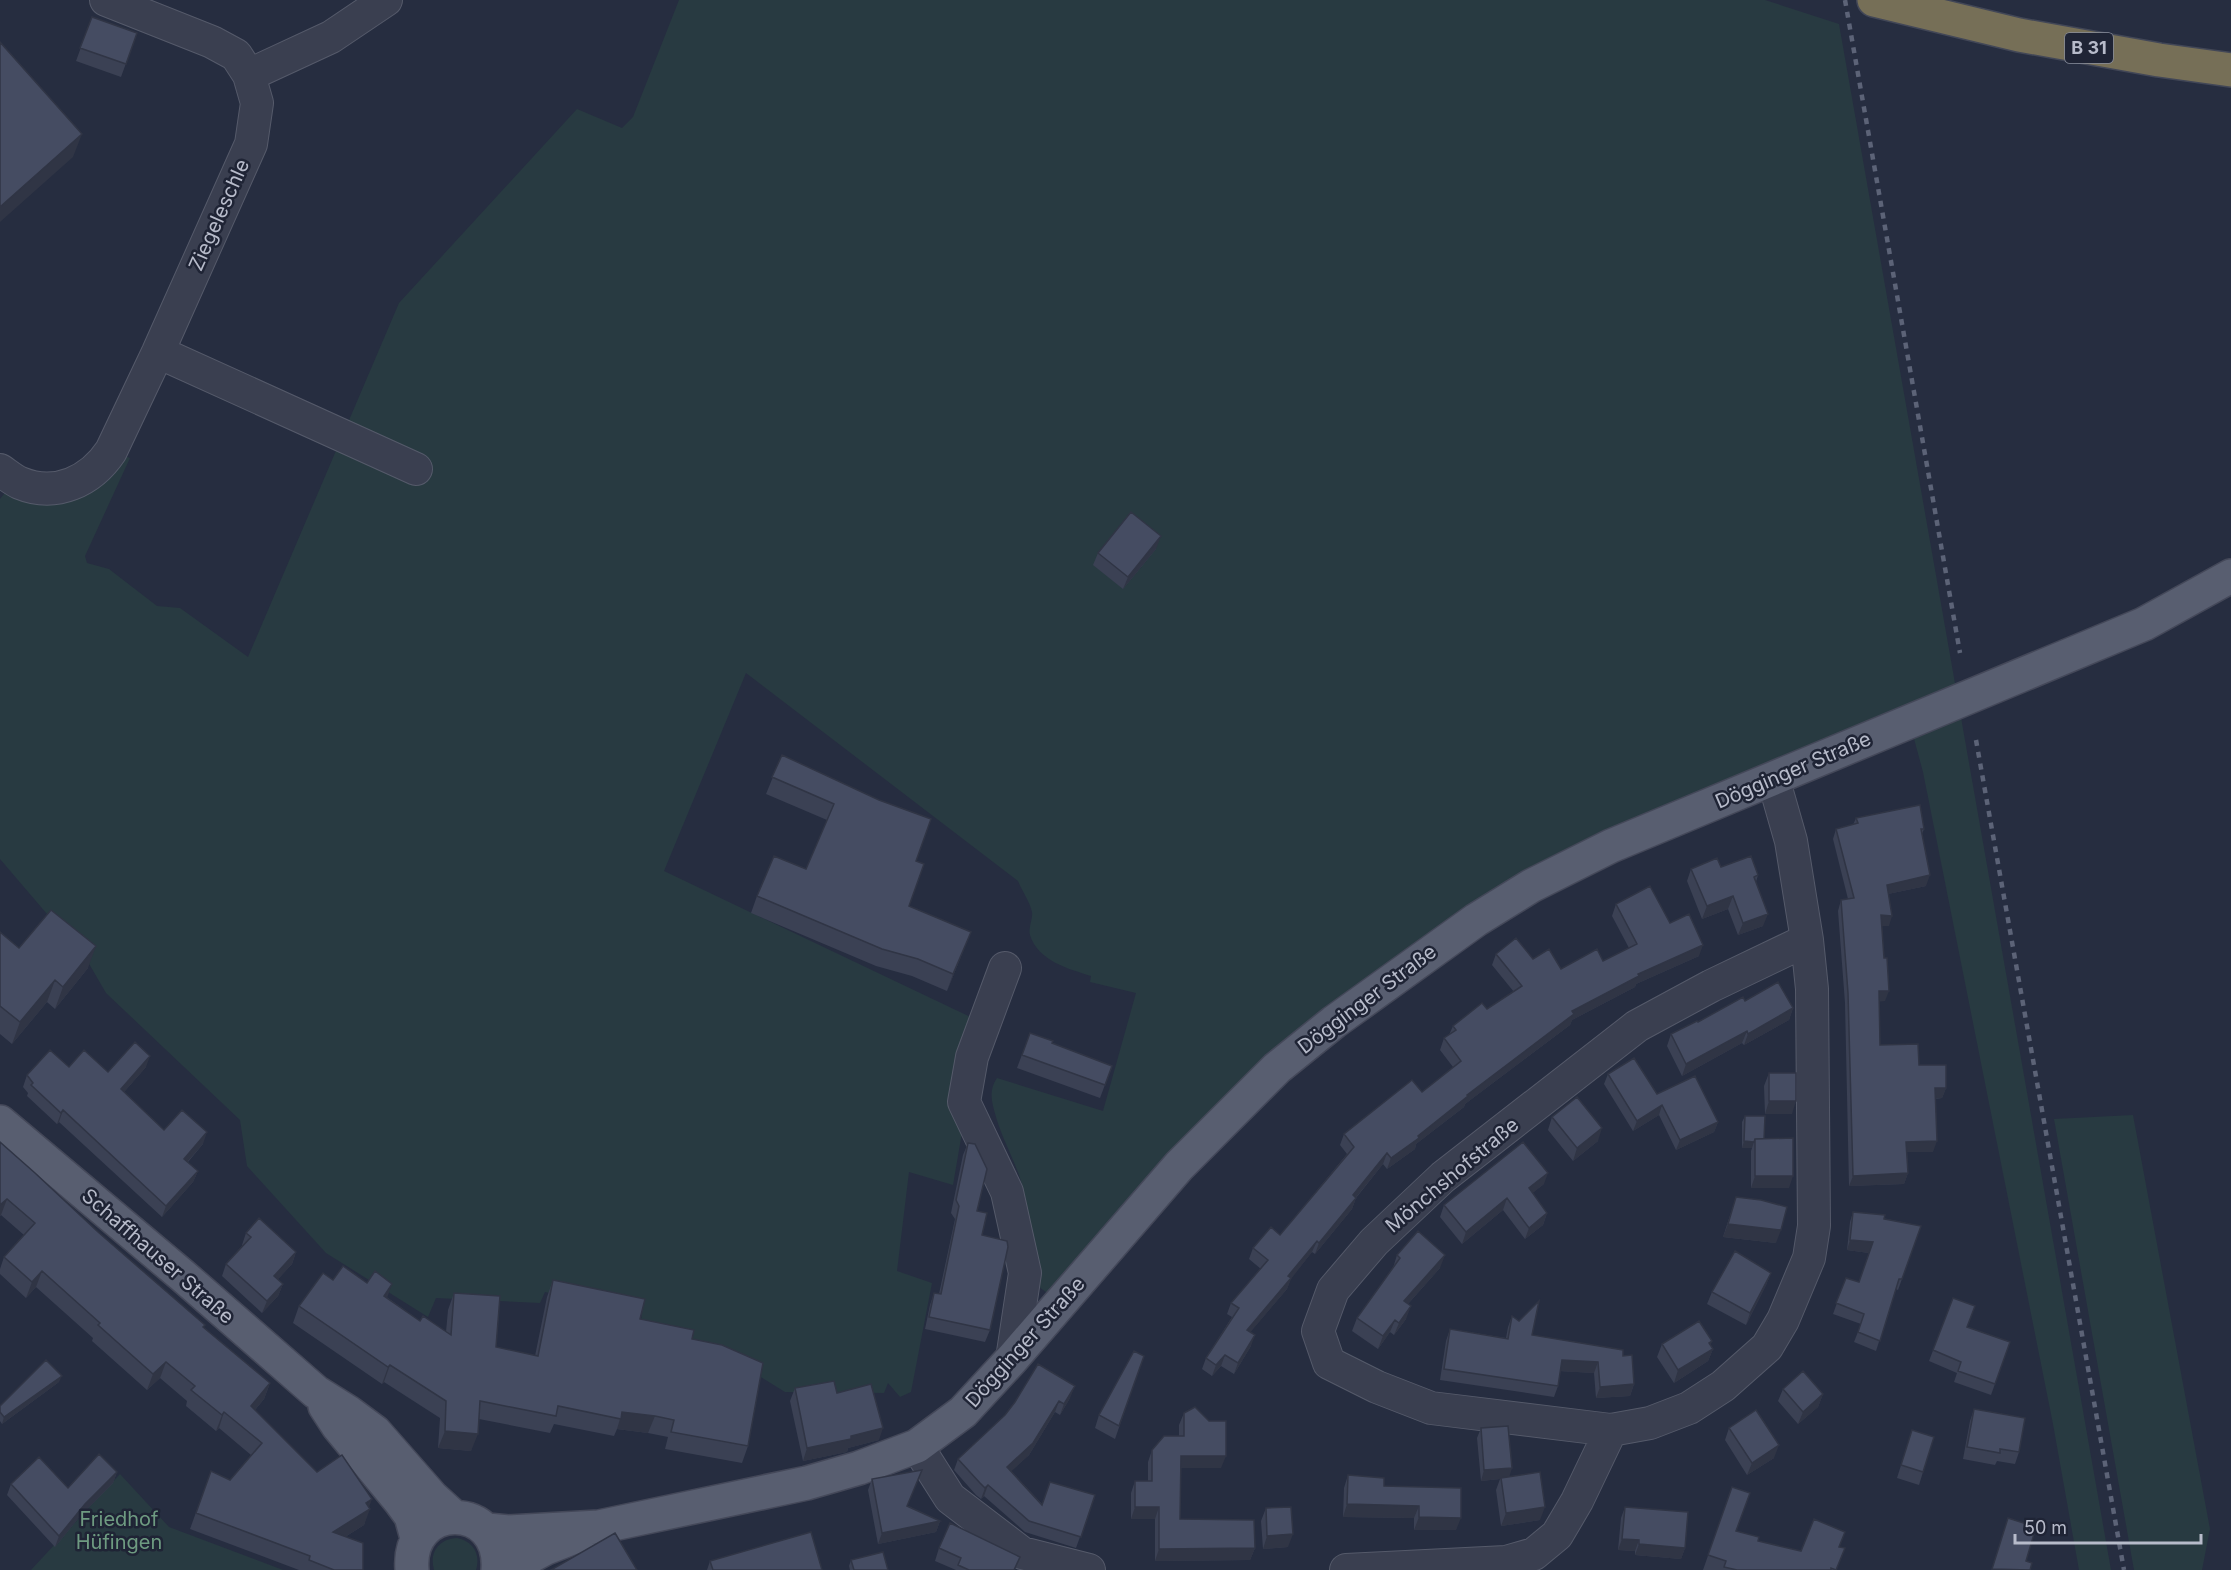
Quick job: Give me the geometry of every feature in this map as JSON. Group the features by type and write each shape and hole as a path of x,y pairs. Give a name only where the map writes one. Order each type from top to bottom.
{"highway":[{"name":"B 31","path":"1875,0 2019,35 2159,60 2231,70"}],"main road":[{"name":"Dögginger Straße","path":"487,1530 508,1532 598,1527 807,1483 859,1468 917,1446 963,1412 1012,1359 1179,1166 1277,1068 1334,1022 1428,953 1531,886 1611,846 2144,624 2231,576"},
{"name":"Schaffhauser Straße","path":"0,1122 316,1392 375,1432 432,1497 454,1517"},
{"name":"Schaffhauser Straße","path":"316,1392 338,1426 411,1516 417,1538"},
{"path":"412,1570 411,1558 417,1538 427,1527 437,1521 454,1517 472,1520 487,1530 496,1546 499,1558 498,1570"},
{"name":"Dögginger Straße","path":"505,1570 546,1548 598,1527"}],"street":[{"name":"Ziegeleschle","path":"0,470 21,483 46,489 68,486 87,477 101,466 111,451 158,352 251,144 257,103 249,75 236,55 212,42 106,0"},
{"path":"249,75 331,37 386,0"},
{"path":"158,352 416,468"},
{"name":"Mönchshofstraße","path":"1771,779 1791,841 1807,940 1812,989 1814,1214 1809,1258 1783,1320 1767,1347 1723,1386 1689,1408 1650,1423 1611,1430 1431,1408 1377,1387 1329,1363 1318,1331 1333,1290 1374,1242 1443,1177 1637,1026 1711,986 1807,940"},
{"path":"1005,968 972,1057 964,1102 1007,1192 1025,1273 1012,1359"},
{"path":"1346,1570 1506,1562 1534,1554 1557,1535 1577,1501 1611,1430"},
{"path":"917,1446 950,1498 1022,1553 1089,1570"}],"green space":[{"path":"679,0 1765,0 1839,24 2111,1570 2079,1570 2053,1424 1923,772 1906,709 1528,875 1460,911 1405,952 1050,1295 1035,1284 1029,1217 1024,1191 996,1117 992,1102 992,1088 997,1078 1103,1111 1136,993 1090,982 1091,976 1064,967 1047,958 1034,944 1030,935 1032,912 1018,881 746,673 664,871 981,1022 953,1185 909,1172 897,1271 932,1283 911,1392 900,1397 888,1383 884,1393 785,1392 702,1341 640,1329 642,1313 545,1292 540,1303 436,1298 428,1317 326,1253 247,1166 240,1120 106,993 88,962 0,859 0,499 21,483 46,489 111,451 130,458 85,556 87,563 109,569 157,606 180,608 248,657 399,303 577,109 622,128 633,117"},
{"path":"2133,1115 2210,1529 2202,1570 2134,1570 2054,1119"},
{"name":"Friedhof Hüfingen","path":"120,1474 169,1527 283,1570 31,1570"},
{"path":"457,1538 467,1542 474,1549 477,1559 476,1570 434,1570 434,1552 440,1544"}],"building":[{"path":"92,17 137,33 126,64 80,48"},
{"path":"0,42 82,134 0,207"},
{"path":"1131,512 1161,536 1128,577 1098,553"},
{"path":"782,755 879,800 931,819 916,861 924,864 909,906 971,932 953,974 918,959 882,949 757,896 774,856 806,869 834,804 772,777"},
{"path":"1920,805 1924,829 1921,829 1930,875 1887,885 1892,916 1881,915 1889,991 1879,991 1880,1045 1918,1044 1919,1065 1946,1065 1946,1088 1935,1088 1937,1141 1906,1142 1908,1173 1853,1176 1848,993 1841,900 1854,898 1836,829 1858,823 1856,818"},
{"path":"1751,856 1758,875 1754,877 1768,914 1743,923 1733,896 1707,906 1691,869 1717,858 1721,867"},
{"path":"1650,886 1670,923 1689,914 1703,945 1638,974 1639,976 1572,1011 1574,1014 1467,1095 1418,1136 1419,1138 1391,1158 1387,1153 1353,1195 1356,1198 1288,1276 1291,1278 1247,1330 1255,1335 1238,1363 1225,1355 1216,1365 1206,1358 1239,1308 1231,1303 1268,1260 1253,1248 1271,1227 1280,1235 1354,1147 1344,1134 1412,1080 1422,1092 1461,1061 1444,1038 1456,1030 1453,1026 1482,1003 1487,1009 1522,986 1496,954 1516,938 1533,959 1549,949 1561,969 1597,949 1603,961 1637,944 1616,904"},
{"path":"51,910 96,946 63,987 55,980 20,1022 0,1006 0,932 19,948"},
{"path":"1778,982 1793,1008 1748,1034 1747,1031 1686,1064 1671,1034 1743,997 1745,1001"},
{"path":"1030,1033 1112,1066 1105,1085 1022,1055"},
{"path":"135,1042 150,1056 121,1089 164,1130 182,1110 207,1132 184,1159 198,1171 166,1206 63,1110 61,1113 31,1085 33,1083 27,1075 50,1050 69,1067 84,1050 108,1072"},
{"path":"1634,1058 1657,1094 1695,1076 1718,1122 1680,1140 1662,1105 1637,1121 1608,1074"},
{"path":"1769,1073 1796,1073 1796,1101 1769,1101"},
{"path":"1577,1097 1602,1128 1577,1148 1552,1117"},
{"path":"1745,1116 1765,1116 1764,1139 1755,1139 1754,1142 1744,1141"},
{"path":"1793,1138 1793,1176 1755,1176 1755,1139"},
{"path":"0,1142 98,1232 205,1325 203,1327 270,1383 251,1406 317,1472 342,1455 372,1499 366,1503 370,1509 333,1532 363,1543 363,1570 334,1570 309,1560 310,1556 196,1513 211,1471 230,1480 262,1443 224,1412 222,1415 191,1390 195,1386 166,1362 153,1374 42,1271 32,1282 4,1257 35,1223 7,1199 0,1205"},
{"path":"1523,1142 1548,1173 1529,1188 1547,1213 1529,1228 1507,1198 1466,1232 1444,1205"},
{"path":"968,1143 975,1144 987,1169 977,1211 987,1213 982,1235 1007,1241 1008,1247 990,1330 929,1317 934,1293 941,1294 959,1206 956,1200"},
{"path":"1736,1197 1761,1200 1787,1207 1781,1230 1728,1224"},
{"path":"1853,1212 1885,1215 1884,1219 1921,1226 1902,1279 1899,1279 1880,1341 1858,1332 1864,1314 1836,1303 1846,1278 1859,1282 1873,1242 1850,1240"},
{"path":"259,1218 296,1252 274,1276 283,1284 267,1301 226,1264 251,1237 246,1233"},
{"path":"1418,1231 1445,1255 1404,1301 1411,1306 1399,1323 1395,1320 1383,1336 1357,1318 1400,1258 1397,1255"},
{"path":"1735,1251 1771,1273 1750,1313 1712,1292"},
{"path":"343,1266 367,1283 375,1271 392,1284 384,1296 420,1321 423,1316 451,1335 454,1293 500,1296 496,1347 538,1356 553,1280 645,1299 640,1319 694,1330 692,1339 722,1345 763,1363 748,1446 671,1432 674,1420 655,1416 622,1412 621,1419 558,1406 556,1416 480,1401 478,1434 445,1431 446,1401 390,1365 388,1367 299,1306 323,1273 333,1280"},
{"path":"1953,1298 1975,1306 1967,1327 2010,1342 1995,1384 1958,1371 1961,1362 1933,1350"},
{"path":"1539,1301 1532,1335 1623,1350 1623,1356 1632,1355 1634,1384 1600,1387 1598,1362 1562,1360 1558,1386 1444,1369 1450,1329 1508,1339 1512,1316 1519,1321"},
{"path":"1699,1321 1712,1341 1709,1343 1713,1349 1678,1370 1662,1344"},
{"path":"1134,1351 1144,1356 1119,1426 1099,1415"},
{"path":"46,1360 62,1376 4,1417 0,1412 0,1406"},
{"path":"1038,1364 1075,1386 1064,1404 1059,1401 1033,1443 1007,1467 1042,1505 1050,1482 1095,1495 1081,1537 1029,1521 988,1485 985,1488 958,1459 1005,1415"},
{"path":"1803,1371 1823,1394 1803,1412 1783,1389"},
{"path":"834,1381 837,1393 871,1384 883,1428 851,1436 851,1439 807,1448 795,1388"},
{"path":"1195,1407 1209,1421 1226,1421 1226,1456 1181,1456 1180,1519 1254,1520 1255,1548 1159,1549 1159,1507 1135,1507 1135,1481 1152,1481 1152,1450 1164,1436 1184,1436 1184,1413"},
{"path":"1974,1409 2025,1418 2019,1452 2000,1449 2000,1453 1967,1447"},
{"path":"1756,1410 1779,1445 1752,1463 1729,1428"},
{"path":"1508,1426 1512,1468 1484,1470 1481,1428"},
{"path":"1912,1430 1934,1437 1923,1472 1901,1465"},
{"path":"99,1454 117,1472 85,1504 59,1536 11,1484 39,1457 68,1488"},
{"path":"922,1470 907,1506 940,1521 882,1533 872,1479"},
{"path":"1540,1472 1545,1507 1506,1513 1501,1478"},
{"path":"1348,1475 1384,1478 1384,1486 1461,1488 1461,1518 1419,1517 1419,1506 1347,1504"},
{"path":"1732,1487 1750,1493 1736,1531 1759,1537 1758,1541 1801,1551 1814,1519 1845,1532 1839,1547 1845,1548 1836,1570 1831,1568 1831,1570 1737,1570 1724,1567 1726,1561 1708,1555"},
{"path":"1291,1507 1293,1534 1267,1536 1266,1508"},
{"path":"1625,1507 1688,1512 1685,1548 1639,1544 1639,1540 1622,1539"},
{"path":"2008,1518 2036,1527 2026,1561 2032,1563 2030,1570 1992,1569"},
{"path":"950,1523 1020,1557 1014,1570 969,1570 958,1565 961,1558 939,1548"},
{"path":"811,1532 822,1570 713,1570 710,1561"},
{"path":"615,1533 637,1570 551,1570"},
{"path":"883,1552 888,1570 854,1570 851,1560"}],"railway":[{"path":"1845,0 1960,653"},
{"path":"1976,740 2124,1570"}]}
